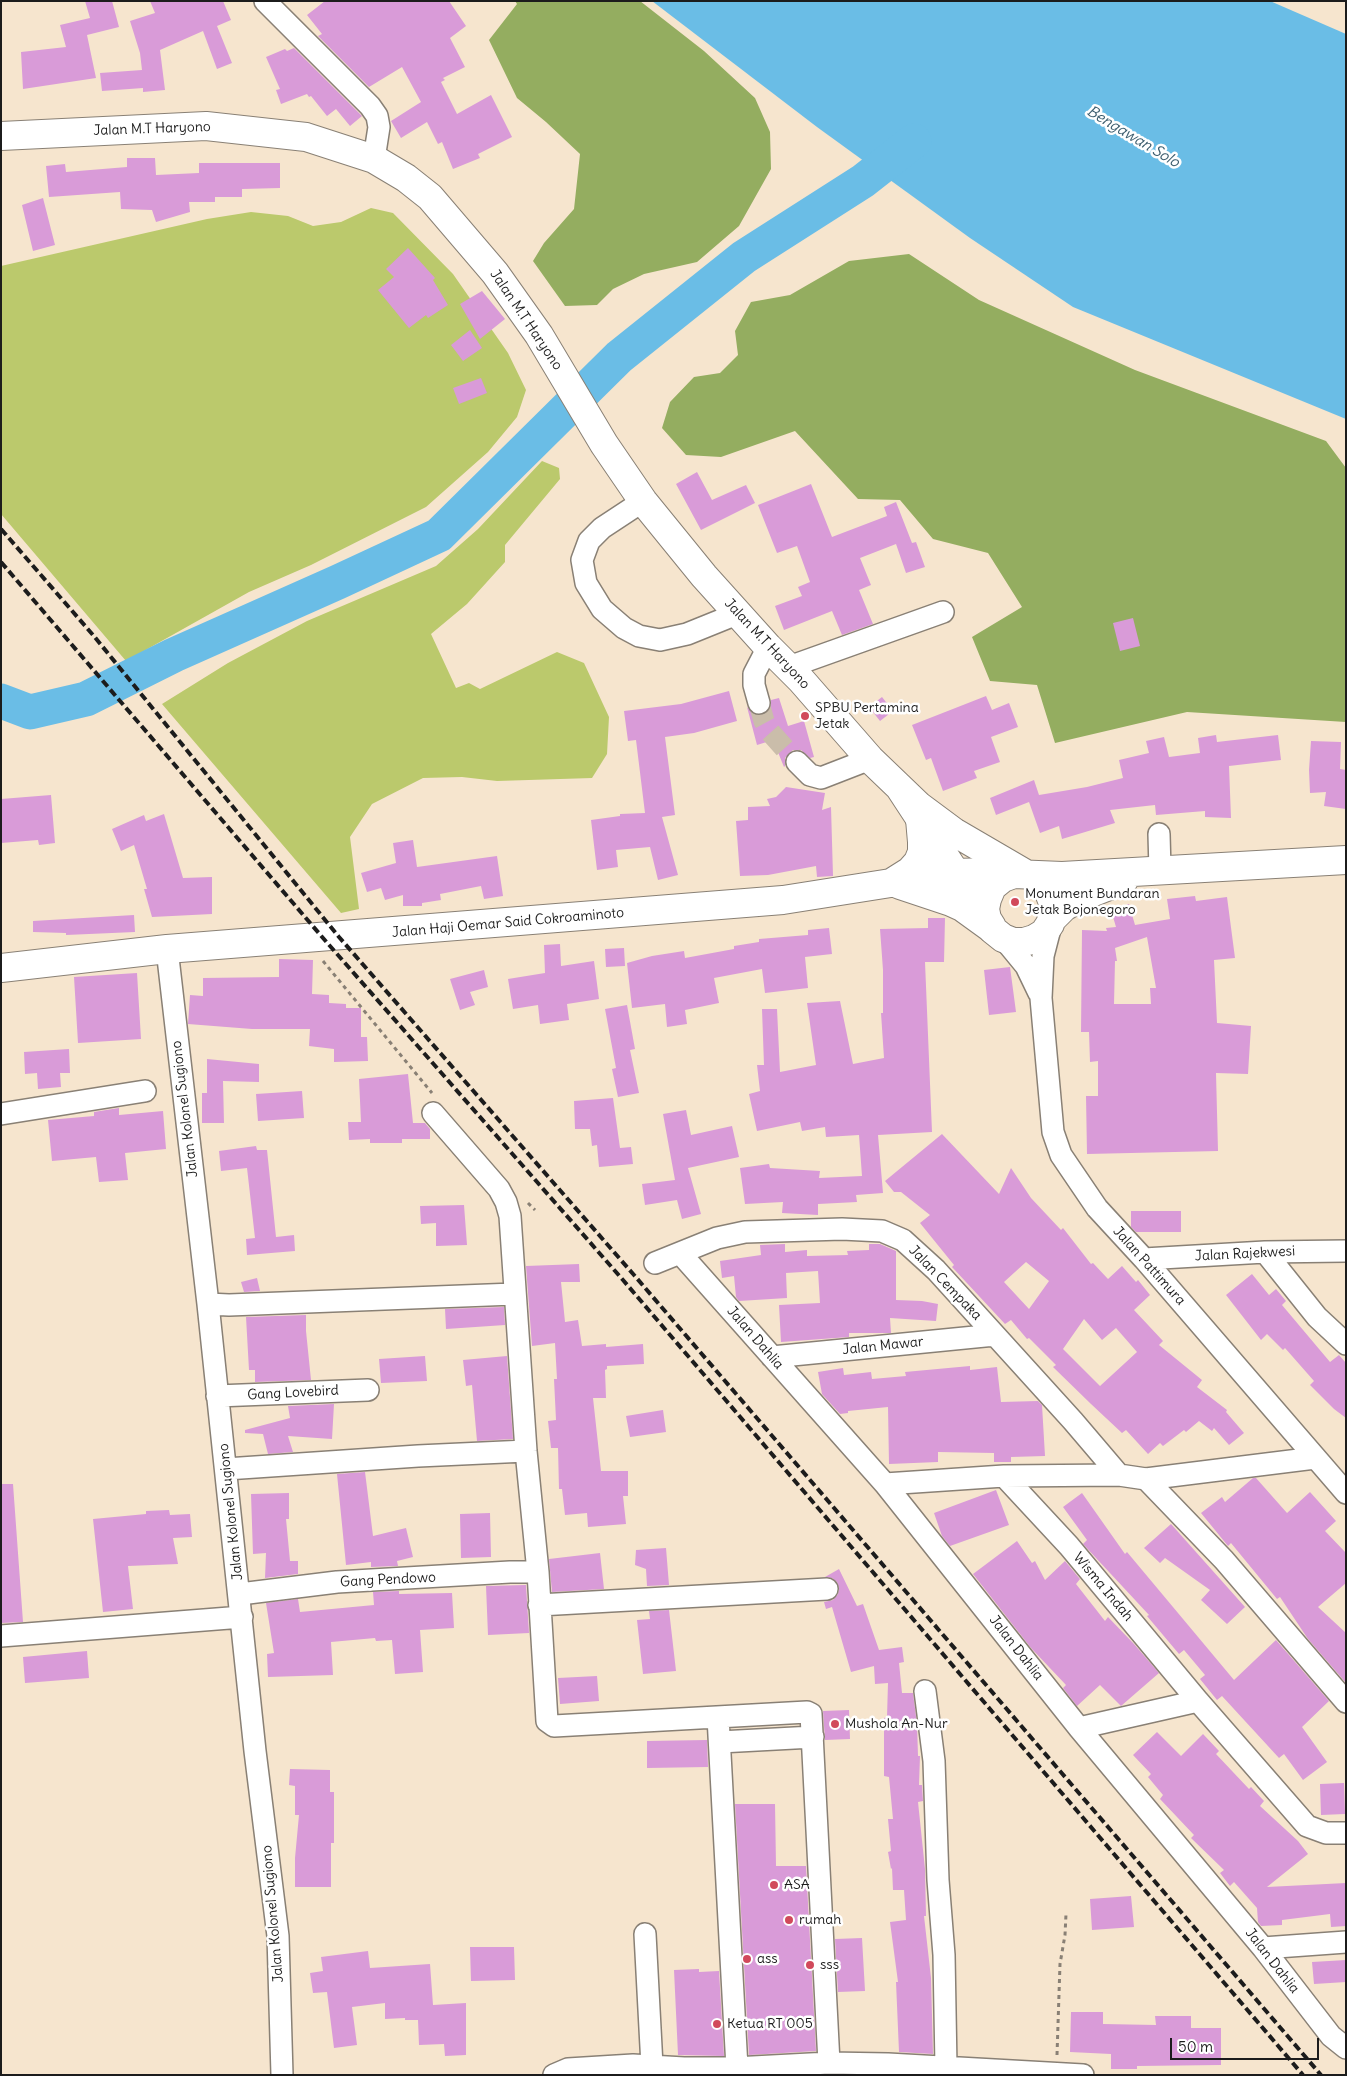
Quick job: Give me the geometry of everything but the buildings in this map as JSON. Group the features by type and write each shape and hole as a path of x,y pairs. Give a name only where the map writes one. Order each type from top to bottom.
{"main road":[{"name":"Jalan M.T Haryono","path":"1,136 206,126 306,137 374,160 406,178 430,198 495,273 538,335 604,444 643,501 704,576 768,647 789,667 870,759 900,788"},
{"path":"900,788 954,873 998,934"},
{"path":"900,788 954,832 1020,874 1041,881 1047,887 1053,903 1052,919"},
{"path":"892,883 910,871 918,862 922,852 920,819"},
{"path":"892,883 962,907 998,934 1018,942 1034,939 1044,933 1052,919 1064,908 1094,891 1158,870 1346,860"},
{"name":"Jalan Haji Oemar Said Cokroaminoto","path":"1,968 167,950 783,900 954,873 980,872 1062,876 1158,870"},
{"path":"998,934 987,919 986,900 992,887 1003,878 1020,874"}],"street":[{"path":"265,1 370,106 377,116 379,127 374,160"},
{"path":"643,501 602,528 588,541 582,560 586,584 602,610 639,636 660,640 687,634 739,613"},
{"path":"789,667 943,612"},
{"path":"759,704 754,685 754,674 768,647"},
{"path":"796,762 810,775 821,778 870,759"},
{"path":"1158,870 1159,834"},
{"name":"Jalan Pattimura","path":"1052,919 1043,956 1042,998 1053,1132 1061,1155 1097,1208 1144,1259 1346,1493"},
{"path":"998,934 1026,966 1042,998"},
{"name":"Jalan Kolonel Sugiono","path":"167,950 240,1594 255,1751 278,1936 282,2075"},
{"path":"1,1114 145,1091"},
{"path":"435,1106 499,1189 506,1202 512,1235 514,1294 526,1451 538,1572 546,1718 551,1725 807,1712 812,1716 829,2063"},
{"name":"Jalan Cempaka","path":"656,1263 717,1238 745,1232 842,1229 882,1231 903,1240 923,1258 995,1335 1119,1475"},
{"name":"Jalan Rajekwesi","path":"1144,1259 1265,1252 1346,1251"},
{"path":"1265,1252 1317,1317 1346,1344"},
{"name":"Jalan Dahlia","path":"680,1253 885,1484 1079,1728 1263,1948 1331,2036 1345,2048"},
{"path":"208,1304 230,1305 514,1294"},
{"name":"Jalan Mawar","path":"772,1357 995,1335"},
{"name":"Gang Lovebird","path":"217,1396 368,1390"},
{"path":"226,1469 526,1451"},
{"path":"885,1484 1004,1476 1119,1475 1146,1479 1315,1458"},
{"name":"Wisma Indah","path":"1004,1476 1070,1546 1198,1701 1307,1826 1326,1833 1346,1833"},
{"path":"1146,1479 1224,1560 1346,1702"},
{"name":"Gang Pendowo","path":"240,1594 336,1582 538,1572"},
{"path":"540,1605 828,1588"},
{"path":"1,1636 242,1617"},
{"path":"925,1691 934,1761 938,1880 944,1955 946,2067"},
{"path":"1079,1728 1198,1701"},
{"path":"718,1717 737,2068"},
{"path":"720,1742 813,1737"},
{"path":"640,2068 645,1934"},
{"path":"1263,1948 1346,1942"},
{"path":"554,2075 568,2069 737,2068 829,2063 902,2070 946,2067 1083,2075"}],"path":[{"path":"304,939 435,1106"},
{"path":"522,1195 535,1210"},
{"path":"1057,2073 1060,1964 1065,1935 1066,1914"}],"green space":[{"path":"515,1 640,1 704,51 755,98 770,132 771,169 739,226 697,262 644,274 613,289 597,305 565,306 533,261 544,243 574,209 580,154 517,98 489,40 517,4"},
{"path":"371,208 393,213 453,274 508,353 526,390 517,417 488,452 426,507 311,565 249,592 126,661 1,514 1,266 207,219 251,212 288,216 313,226 341,222"},
{"path":"909,254 979,300 1135,370 1326,441 1346,468 1346,722 1187,712 1055,743 1037,685 990,681 972,637 1022,607 988,553 933,539 900,500 858,499 795,431 721,457 686,455 662,428 670,402 694,377 720,373 738,355 735,331 751,302 790,295 849,261"},
{"path":"542,461 559,468 560,479 505,545 505,562 467,604 431,634 456,688 469,683 480,689 557,652 584,663 609,717 607,754 592,778 497,781 462,777 423,778 372,804 350,837 359,909 341,913 162,704 228,663 307,621 436,566 478,529"}],"water":[{"name":"Bengawan Solo","path":"652,1 1270,1 1346,34 1346,419 1073,307 970,238 817,127"}],"waterway":[{"path":"1,701 30,712 86,699 174,655 439,535 619,357 744,257 863,181 914,141"}],"tunnel":[{"path":"759,703 764,721 770,732 797,762"}],"railway":[{"path":"1,529 93,635 339,937 634,1275 1321,2075"},
{"path":"1,562 323,938 623,1280 1303,2075"}],"place":[{"name":"SPBU Pertamina Jetak","path":"805,716"},
{"name":"Monument Bundaran Jetak Bojonegoro","path":"1015,902"},
{"name":"Mushola An-Nur","path":"835,1724"},
{"name":"ASA","path":"774,1885"},
{"name":"rumah","path":"789,1920"},
{"name":"ass","path":"747,1959"},
{"name":"sss","path":"810,1965"},
{"name":"Ketua RT 005","path":"717,2024"}]}
